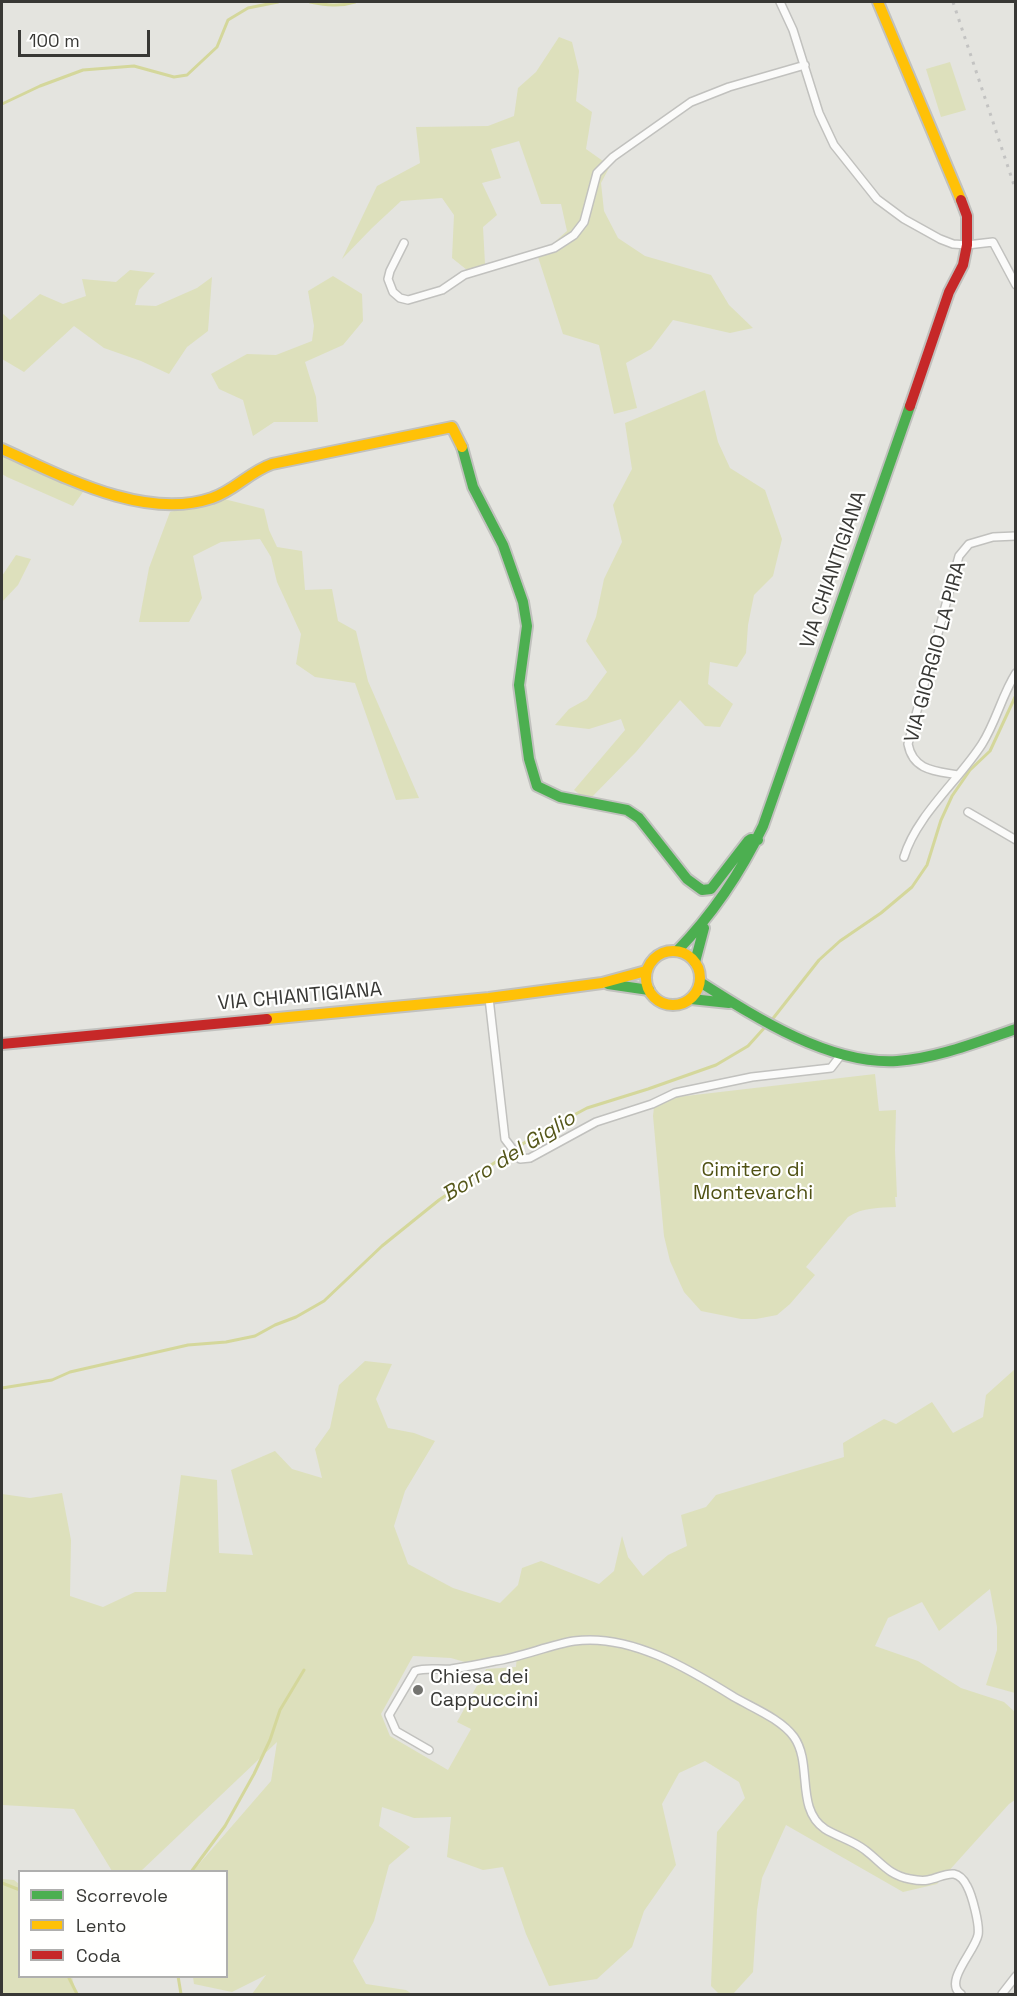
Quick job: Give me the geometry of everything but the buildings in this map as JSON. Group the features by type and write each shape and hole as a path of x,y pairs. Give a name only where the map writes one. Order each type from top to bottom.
{"main road":[{"path":"878,2 967,216 968,245"},
{"name":"VIA CHIANTIGIANA","path":"700,982 699,968 695,962 699,940 706,922 758,840 949,292 963,265 968,245"},
{"path":"2,449 89,487 121,496 176,505 214,497 254,471 272,464 452,427 460,440 473,487 503,545 523,602 527,626 519,685 529,759 537,786 560,797 627,810 639,818 687,879 702,890 711,889 748,841 758,840"},
{"name":"VIA CHIANTIGIANA","path":"2,1044 489,998 602,983 646,971 650,963 661,953 677,951 706,922"},
{"path":"677,951 684,952 695,962"},
{"path":"646,971 646,984 649,990"},
{"path":"691,999 700,982 732,1003 783,1029 841,1054 879,1061 934,1054 1016,1029"},
{"name":"VIA CHIANTIGIANA","path":"602,983 649,990 653,997 668,1005 676,1005 691,999"},
{"path":"691,999 732,1003"}],"street":[{"path":"780,2 793,30 819,113 834,145 877,199 904,219 953,244 993,242 1016,285"},
{"path":"404,243 388,279 393,292 400,298 408,300 442,290 464,275 554,248 574,235 584,222 597,173 613,157 691,102 729,87 805,65"},
{"name":"VIA GIORGIO LA PIRA","path":"958,776 925,769 910,754 908,744 959,556 969,544 993,537 1016,536"},
{"path":"904,857 908,844 939,797 983,742 1016,673"},
{"path":"968,812 1016,840"},
{"path":"489,998 505,1139 520,1159 530,1158 596,1122 652,1104 675,1093 752,1077 831,1068 841,1054"},
{"path":"429,1750 396,1731 389,1715 415,1671 423,1668 448,1669 514,1658 573,1641 590,1640 637,1647 659,1656 704,1678 782,1725 794,1737 802,1754 811,1812 824,1828 865,1849 883,1868 909,1879 927,1880 947,1873 963,1881 968,1888 979,1932 976,1944 956,1979 955,1987 961,1995"},
{"path":"1002,1995 1016,1976"}],"green space":[{"path":"559,37 572,42 579,71 576,101 592,112 586,149 610,166 601,183 604,211 618,238 645,256 711,275 729,305 753,328 730,333 673,320 651,349 626,363 637,408 614,414 599,345 563,334 538,257 567,231 561,204 541,204 519,141 491,149 501,178 482,183 497,215 483,227 485,264 467,270 452,258 454,215 442,198 401,201 342,259 377,186 420,163 416,127 488,126 514,116 518,88 536,72"},
{"path":"950,62 966,110 941,117 926,69"},
{"path":"130,270 155,273 139,290 135,305 156,306 197,288 212,277 208,331 187,347 169,374 104,348 74,326 24,372 2,359 2,313 10,320 40,294 63,304 86,296 82,279 116,282"},
{"path":"333,276 362,294 363,321 343,345 305,362 316,397 318,422 274,422 253,436 243,400 219,389 211,374 247,354 276,355 312,341 314,326 308,291"},
{"path":"705,390 718,442 730,468 765,490 782,539 773,576 754,595 748,625 746,653 737,667 710,662 708,684 733,704 720,727 705,726 680,700 636,752 588,801 574,790 625,730 621,719 589,729 555,725 569,709 587,699 607,672 586,641 596,617 604,579 622,542 613,505 632,469 625,423"},
{"path":"2,451 83,492 73,506 7,477 2,474"},
{"path":"224,499 264,509 269,530 277,547 302,551 305,590 332,589 338,621 356,631 368,681 419,798 396,800 355,683 315,677 296,664 301,634 277,582 271,557 260,539 221,542 193,556 202,598 189,622 139,622 149,568 170,512"},
{"path":"16,555 31,559 18,585 2,602 2,576"},
{"name":"Cimitero di Montevarchi","path":"875,1074 879,1111 896,1110 896,1207 865,1210 848,1217 806,1267 815,1275 790,1304 777,1315 741,1319 701,1311 684,1292 670,1261 664,1236 654,1107 677,1097"},
{"path":"365,1361 392,1364 376,1399 388,1428 414,1433 435,1441 405,1491 394,1526 408,1564 453,1588 500,1603 518,1585 522,1568 541,1561 599,1584 614,1571 622,1536 628,1557 643,1576 668,1555 687,1546 681,1515 706,1507 716,1495 844,1457 843,1443 884,1419 896,1424 932,1402 953,1433 983,1417 986,1395 1015,1369 1015,1693 986,1685 997,1650 997,1627 990,1589 939,1631 922,1602 888,1618 875,1646 918,1661 961,1688 1004,1702 1015,1712 1015,1800 937,1884 903,1892 786,1825 762,1878 757,1910 753,1972 733,1994 719,1994 711,1986 717,1832 745,1798 739,1782 705,1761 679,1773 662,1804 676,1865 644,1911 632,1947 597,1979 549,1986 526,1934 503,1867 483,1870 447,1857 451,1817 414,1818 382,1807 379,1826 410,1847 389,1865 374,1921 353,1961 366,1984 406,1990 412,1994 252,1994 266,1975 232,1992 194,1984 193,1978 228,1978 228,1870 194,1870 271,1781 277,1742 142,1870 111,1870 74,1809 2,1805 2,1494 30,1498 62,1493 71,1540 70,1596 103,1607 135,1592 166,1592 181,1475 217,1480 219,1553 253,1555 231,1470 275,1451 292,1469 322,1478 315,1449 330,1428 339,1385","holes":["517,1654 516,1667 486,1669 457,1722 471,1729 448,1770 390,1736 381,1714 413,1656 451,1658 468,1663"]},
{"path":"2,1879 14,1880 18,1883 18,1978 72,1978 76,1994 2,1994"}],"waterway":[{"path":"2,104 40,86 83,70 134,66 174,77 187,75 217,47 228,20 248,8 278,2"},
{"path":"310,2 332,5 355,2"},
{"name":"Borro del Giglio","path":"771,1021 819,960 840,941 881,913 912,887 927,865 941,820 952,796 970,770 990,751 1016,695"},
{"name":"Borro del Giglio","path":"2,1388 52,1380 70,1372 188,1345 226,1342 255,1336 296,1317 324,1301 382,1246 439,1200 533,1137 587,1108 716,1065 748,1046 766,1026"},
{"path":"192,1870 225,1826 254,1774 270,1740 280,1710 304,1670"},
{"path":"2,1883 18,1889"},
{"path":"69,1978 77,1994"},
{"path":"178,1978 181,1994"}],"railway":[{"path":"953,2 1016,191"}],"traffic: fast":[{"path":"677,951 703,922 725,892 763,826 910,406"},
{"path":"462,447 473,487 503,545 523,602 527,626 519,685 529,759 537,786 560,797 627,810 639,818 687,879 702,890 711,889 748,841 758,840"},
{"path":"695,962 704,928"},
{"path":"700,982 744,1010 794,1036 819,1047 871,1060 897,1061 927,1057 1016,1029"},
{"path":"608,984 649,990"},
{"path":"691,999 729,1003"}],"traffic: slow":[{"path":"878,2 961,200"},
{"path":"2,449 104,492 132,500 159,504 186,504 220,495 272,464 452,427 462,447"},
{"path":"668,951 678,951 688,955 696,963 700,978 696,993 688,1001 678,1005 668,1005 658,1001 650,993 646,983 646,973 650,963 658,955 668,951"},
{"path":"267,1019 489,998 602,983 646,971"}],"traffic: jam":[{"path":"910,406 949,292 963,265 967,245 967,216 961,200"},
{"path":"2,1044 267,1019"}],"place":[{"name":"Chiesa dei Cappuccini","path":"418,1690"}]}
